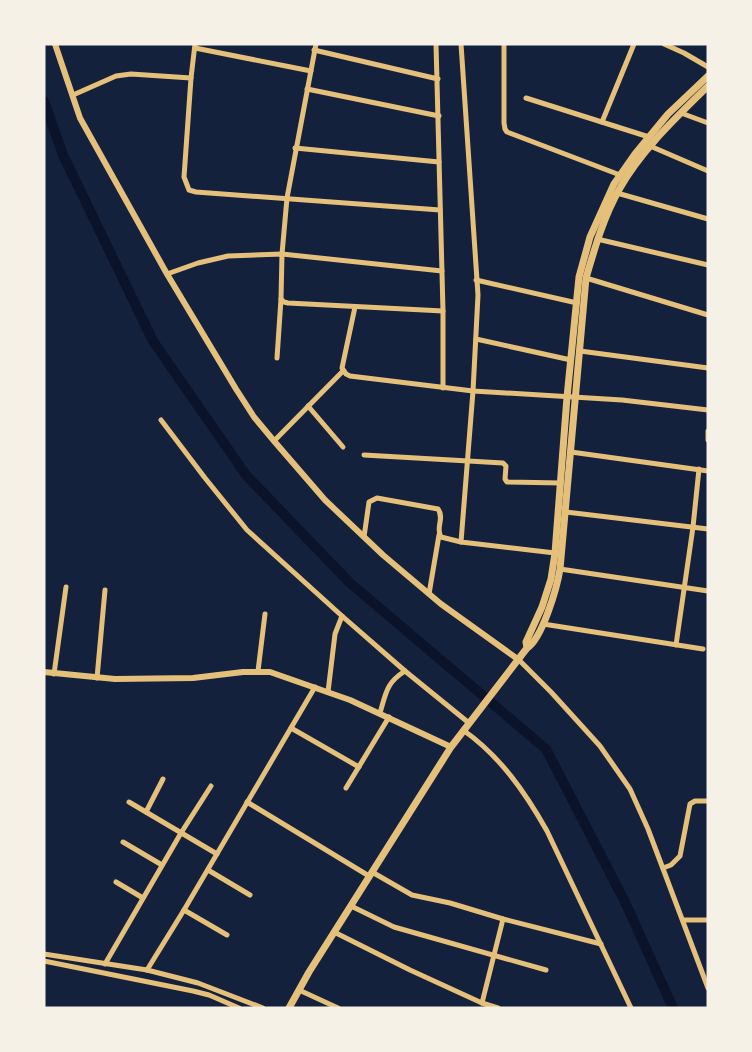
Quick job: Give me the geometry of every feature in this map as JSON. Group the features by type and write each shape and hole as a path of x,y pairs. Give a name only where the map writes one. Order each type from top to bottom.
{"main road":[{"path":"289,1008 451,747 532,645 543,624 560,569 571,453 571,360 579,277 590,237 609,195 635,154 668,114 708,76"},
{"path":"527,649 526,642 551,579 571,398 580,351 586,278 597,239 617,193 640,158 708,86"}],"street":[{"path":"55,44 80,118 167,274 254,417 325,500 429,594 519,660 577,720 616,767 630,789 663,868 708,988"},
{"path":"460,542 473,391 477,280 461,44"},
{"path":"504,44 505,129 620,175"},
{"path":"602,122 634,44"},
{"path":"664,44 708,67"},
{"path":"434,45 439,116 443,388"},
{"path":"311,71 195,46 184,177 189,190 440,210"},
{"path":"277,358 287,198 315,47 438,79"},
{"path":"72,95 116,76 131,74 191,78"},
{"path":"307,89 439,116"},
{"path":"526,98 649,137"},
{"path":"681,113 708,123"},
{"path":"650,146 708,171"},
{"path":"295,148 439,162"},
{"path":"617,193 708,219"},
{"path":"597,239 708,265"},
{"path":"167,274 228,256 282,254 442,271"},
{"path":"586,278 708,315"},
{"path":"477,280 577,303"},
{"path":"281,299 288,303 443,311"},
{"path":"355,307 342,364 343,371 350,376 473,391 622,400 708,410"},
{"path":"476,339 571,360"},
{"path":"580,351 708,368"},
{"path":"274,441 343,371"},
{"path":"308,406 343,447"},
{"path":"161,420 247,530 468,724 506,768 547,831 631,1008"},
{"path":"708,431 708,440"},
{"path":"571,453 708,471"},
{"path":"365,455 503,463 506,466 507,482 561,483"},
{"path":"676,645 699,469"},
{"path":"364,537 369,502 377,498 438,509 442,515 429,594"},
{"path":"566,512 708,529"},
{"path":"439,534 443,539 460,542 555,553"},
{"path":"560,569 708,591"},
{"path":"54,674 66,587"},
{"path":"97,677 105,590"},
{"path":"258,671 265,614"},
{"path":"328,692 335,634 342,616"},
{"path":"543,624 703,649"},
{"path":"44,672 114,679 193,678 258,671 281,675 380,713 451,747"},
{"path":"380,713 389,684 405,671"},
{"path":"147,971 315,687"},
{"path":"346,788 389,717"},
{"path":"291,728 359,766"},
{"path":"146,812 163,779"},
{"path":"105,964 211,786"},
{"path":"663,868 671,865 680,856 690,804 695,801 708,801"},
{"path":"129,802 217,854"},
{"path":"247,802 412,895 450,902 503,919 601,944"},
{"path":"123,842 162,865"},
{"path":"208,870 250,895"},
{"path":"116,882 143,898"},
{"path":"351,906 394,928 545,970"},
{"path":"184,910 227,935"},
{"path":"482,1003 503,919"},
{"path":"683,920 708,920"},
{"path":"334,932 401,966 490,1007 498,1008"},
{"path":"44,954 147,971 212,987 263,1008"},
{"path":"44,961 193,991 239,1008"},
{"path":"299,990 338,1008"}],"waterway":[{"path":"44,101 63,155 153,341 246,475 350,583 546,749 625,902 673,1008"}]}
